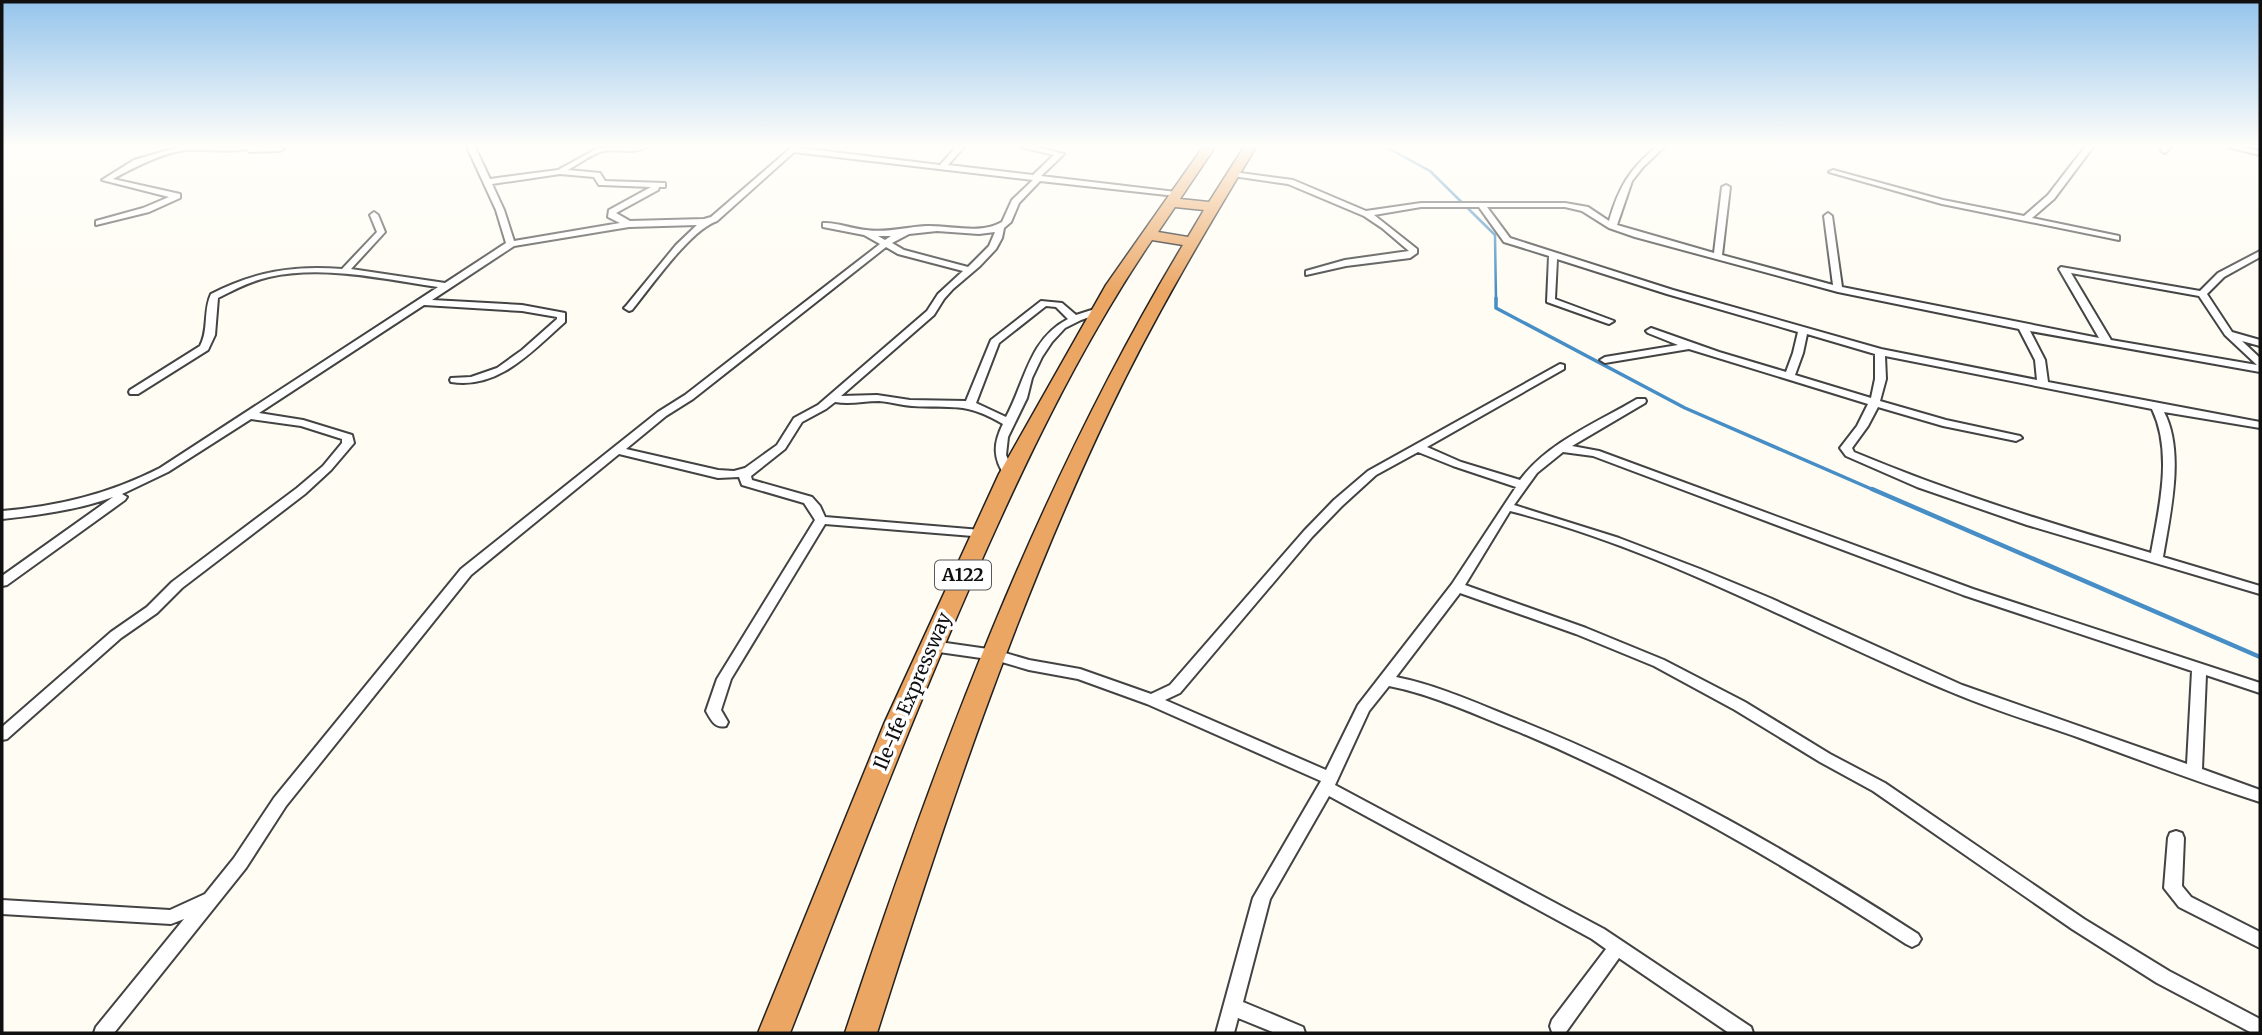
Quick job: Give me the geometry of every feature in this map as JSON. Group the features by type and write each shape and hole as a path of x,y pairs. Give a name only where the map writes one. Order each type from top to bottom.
{"highway":[{"name":"Ile-Ife Expressway","path":"774,1033 854,829 1009,474 1101,310 1176,195"},
{"name":"A122","path":"861,1033 954,761 1066,484 1155,305 1220,195"},
{"path":"1174,198 1213,207"},
{"path":"1149,235 1194,242"}],"street":[{"path":"99,223 146,211 177,196 174,195"},
{"path":"492,195 511,244"},
{"path":"629,224 611,215 612,212 640,195"},
{"path":"2,582 113,502 511,244 629,224 705,222 714,219 743,195"},
{"path":"826,225 867,233 902,233 930,227 966,230 1000,228 1006,224 1015,201 1020,195"},
{"path":"1156,195 1174,198"},
{"path":"1309,272 1345,263 1410,256 1414,251 1397,238 1390,228 1321,195"},
{"path":"1612,226 1621,195"},
{"path":"1718,256 1725,195"},
{"path":"1918,195 2116,238"},
{"path":"2025,220 2052,195"},
{"path":"1481,204 1507,240 1670,292 1880,352 2043,386 2260,425"},
{"path":"1365,214 1410,205 1565,205 1585,209 1612,226 1839,289 2024,327 2260,369"},
{"path":"345,271 381,232 374,215"},
{"path":"1828,216 1839,289"},
{"path":"629,308 679,247 705,222"},
{"path":"821,520 808,500 746,482 744,476 781,447 798,420 833,398 931,313 942,295 981,262 1000,236 1000,228"},
{"path":"867,233 901,252 969,270"},
{"path":"103,1033 240,863 280,802 466,572 662,414 902,233"},
{"path":"2202,294 2221,275 2260,254"},
{"path":"1553,256 1550,300 1609,321"},
{"path":"2107,342 2064,269 2202,294 2228,333 2260,363"},
{"path":"134,392 204,348 210,339 211,303 214,296 225,289 282,273 345,271 447,286"},
{"path":"423,302 522,308 562,315 562,320 503,370 487,379 472,382 455,380"},
{"path":"971,404 995,342 1037,307 1044,303 1059,305 1074,319"},
{"path":"1009,474 1002,465 1000,455 1002,432 1021,400 1028,374 1043,345 1059,328 1074,319 1101,310"},
{"path":"2024,327 2040,360 2043,386"},
{"path":"1789,377 1798,354 1803,329"},
{"path":"1651,331 1688,346 1874,402 1977,432 2016,438"},
{"path":"2228,333 2260,342"},
{"path":"1605,360 1688,346"},
{"path":"1880,352 1882,377 1863,428 1846,447 1850,454 1921,484 2031,522 2260,590"},
{"path":"1152,700 1175,689 1338,503 1372,473 1560,367"},
{"path":"833,398 846,401 880,398 912,403 961,401 990,412 1009,424"},
{"path":"1225,1033 1262,898 1328,782 1363,709 1457,587 1533,471 1561,449 1641,401"},
{"path":"2156,407 2164,424 2168,484 2156,559"},
{"path":"990,412 1015,410"},
{"path":"2,735 116,635 152,610 177,585 301,491 327,468 348,443 348,437 330,429 249,415"},
{"path":"1417,447 1457,464 1523,485"},
{"path":"1561,449 1595,453 1968,592 2260,688"},
{"path":"619,451 718,474 735,475 749,470"},
{"path":"2,515 37,513 95,500 128,489 164,470"},
{"path":"1507,507 1603,537 1695,572 1957,689 2260,796"},
{"path":"821,520 981,534"},
{"path":"721,722 713,711 724,679 821,520"},
{"path":"1457,587 1506,602 1660,663 1740,706 1825,758 1879,786 2078,924 2142,964 2215,1006 2260,1028"},
{"path":"932,646 995,655 1029,665 1080,674 1152,700 1328,782 1618,946 1744,1033"},
{"path":"2194,772 2199,667"},
{"path":"1386,680 1417,685 1559,741 1757,845 1912,939"},
{"path":"2176,838 2173,888 2185,902 2260,940"},
{"path":"3,908 171,917 209,900"},
{"path":"171,917 183,937"},
{"path":"1559,1026 1618,946"},
{"path":"1231,1006 1296,1033"}],"waterway":[{"path":"1455,195 1495,235 1496,300"},
{"path":"1496,300 1496,308 1685,408 1876,491"},
{"path":"1872,489 2260,657"}]}
